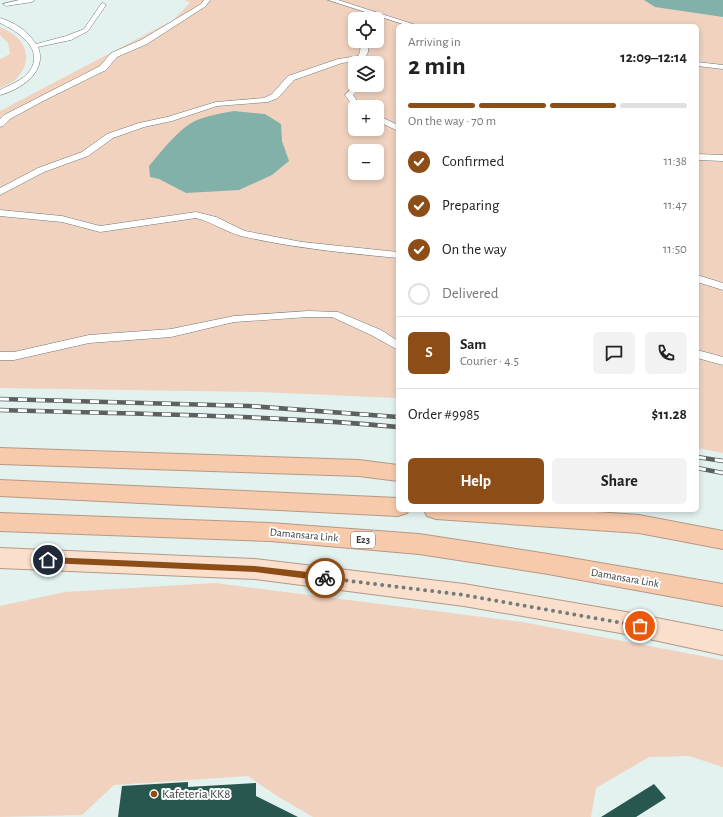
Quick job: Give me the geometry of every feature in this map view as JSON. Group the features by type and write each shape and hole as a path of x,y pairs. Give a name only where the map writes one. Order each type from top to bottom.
{"highway":[{"path":"0,456 360,468 396,473"},
{"path":"0,488 396,507"},
{"path":"465,512 639,524"},
{"path":"592,512 639,524 723,540"},
{"name":"Damansara Link","path":"0,522 270,532 419,544 548,564 723,595"}],"main road":[{"path":"0,558 262,570 464,595 626,623 723,643"}],"lane":[{"path":"0,93 32,72 37,61 35,46 30,38 20,30 2,8 32,0"},
{"path":"0,124 7,117 103,68 114,55 144,42 196,10 207,0"},
{"path":"331,0 410,24"},
{"path":"35,46 68,38 86,30 103,5"},
{"path":"0,192 41,170 85,154 110,136 142,125 170,119 216,104 265,100 275,96 291,78 341,61 348,61"},
{"path":"699,64 723,67"},
{"path":"353,92 350,95 353,100"},
{"path":"384,121 396,127"},
{"path":"699,157 723,158"},
{"path":"0,213 62,219 100,229 196,215 212,219 242,233 302,245 396,255"},
{"path":"699,279 723,286"},
{"path":"0,356 14,356 89,339 171,333 234,319 308,314 334,314 377,333 396,345"},
{"path":"699,355 723,361"}],"shaded area":[{"path":"185,0 723,0 723,453 699,448 699,24 396,24 396,398 260,392 0,388 0,111 173,20 190,3"},
{"path":"644,0 723,0 723,17 655,7"},
{"path":"0,27 15,36 20,42 24,48 26,62 23,70 15,80 0,88 0,59 10,54 8,43 0,35"},
{"path":"234,111 265,114 281,124 282,141 289,161 272,175 239,190 186,193 159,179 150,177 149,166 172,139 186,126 204,118"},
{"path":"215,583 522,622 723,660 723,767 689,756 649,757 596,788 591,817 313,817 277,796 248,776 114,785 82,815 0,817 0,606 65,592"}],"building":[{"path":"188,782 188,787 256,783 256,796 298,817 118,817 122,786"},
{"path":"654,784 666,798 636,817 601,817"}],"railway":[{"path":"0,399 249,406 396,417"},
{"path":"0,410 249,417 396,427"},
{"path":"699,457 723,461"},
{"path":"699,468 723,473"}],"way so far":[{"path":"325,578 464,595 640,626"}],"place":[{"name":"Kafeteria KK8","path":"154,794"}],"route":[{"path":"48,560 255,569 325,578"}]}
